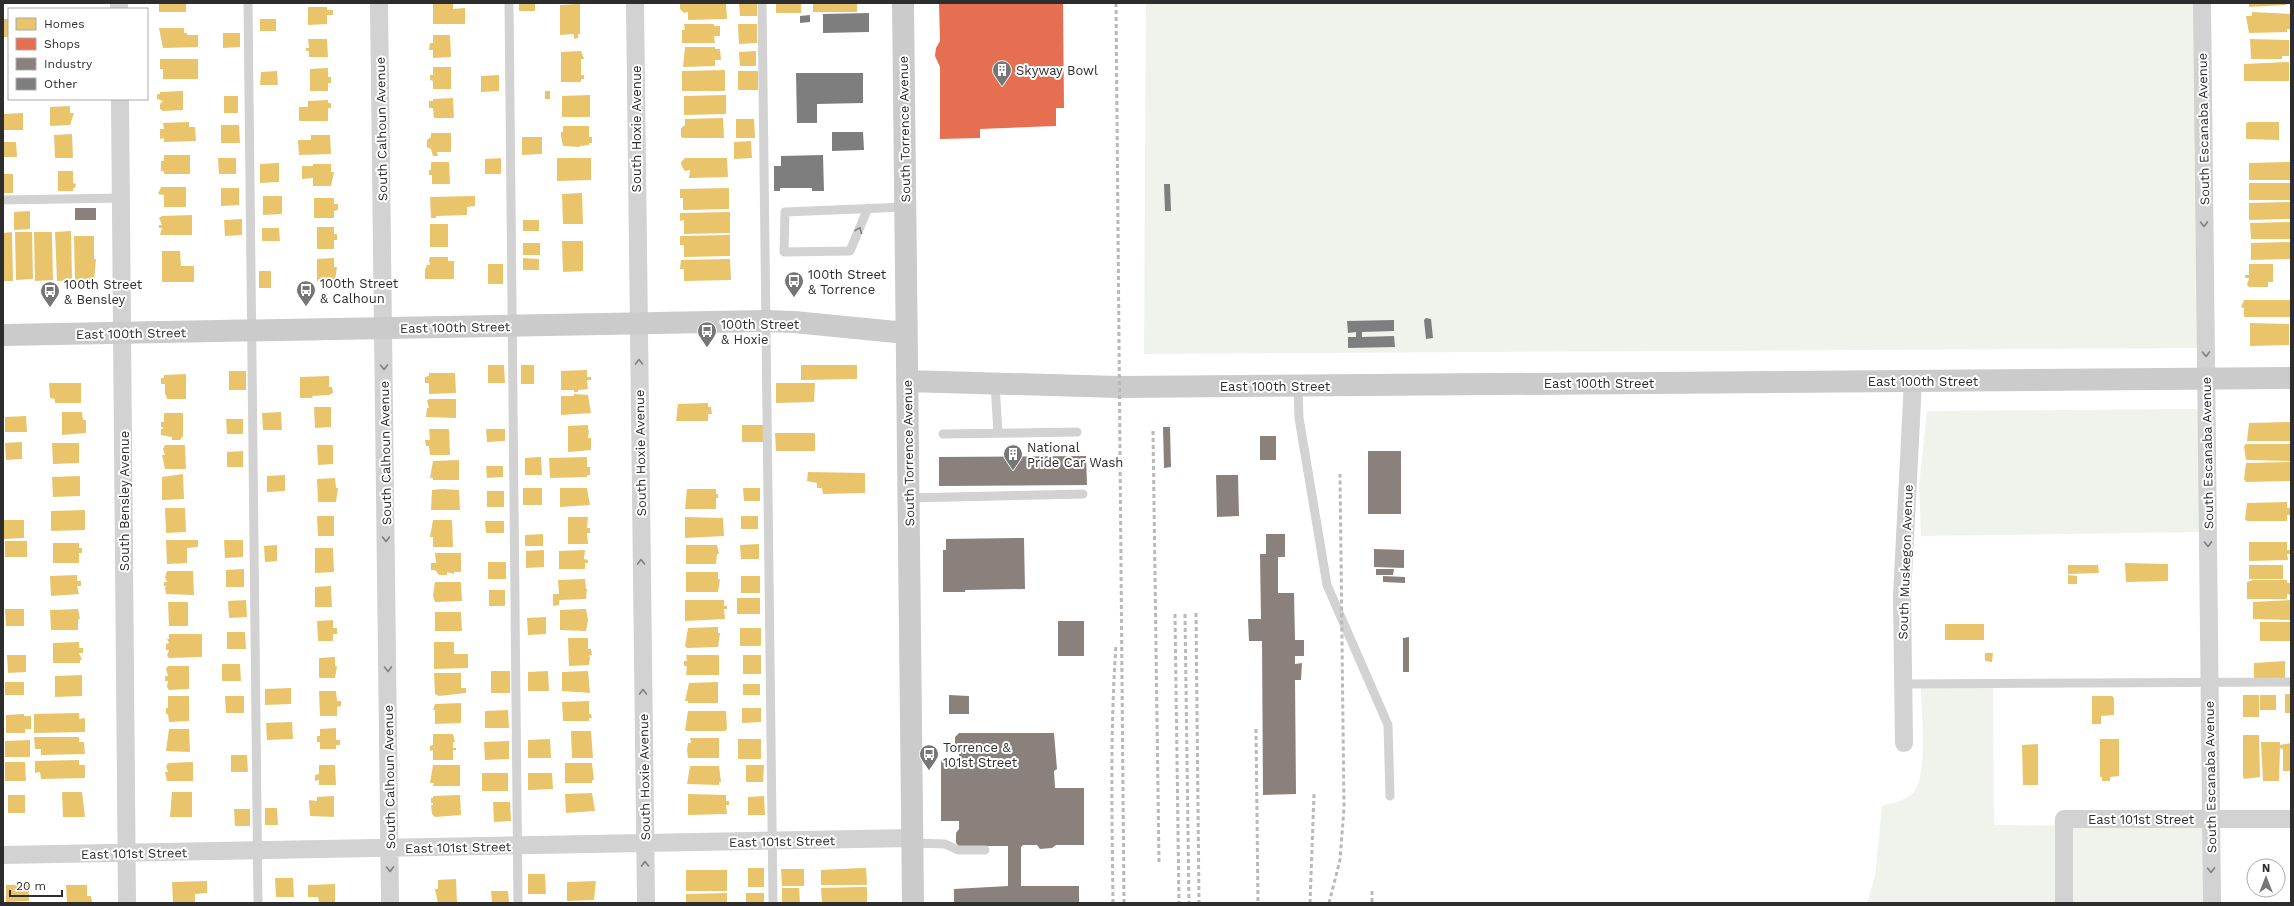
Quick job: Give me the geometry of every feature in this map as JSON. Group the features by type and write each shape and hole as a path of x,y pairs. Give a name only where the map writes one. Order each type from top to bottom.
{"main road":[{"name":"South Torrence Avenue","path":"903,3 913,903"},
{"name":"East 100th Street","path":"3,335 766,321 794,322 906,333"},
{"name":"East 100th Street","path":"907,381 1119,387 2291,378"}],"street":[{"name":"South Calhoun Avenue","path":"379,3 390,903"},
{"name":"South Hoxie Avenue","path":"635,3 646,903"},
{"name":"South Escanaba Avenue","path":"2202,3 2212,903"},
{"name":"South Bensley Avenue","path":"120,100 127,903"},
{"name":"South Muskegon Avenue","path":"1904,743 1902,596 1913,381"},
{"name":"East 101st Street","path":"2064,903 2064,820 2291,819"},
{"name":"East 101st Street","path":"3,855 772,841 912,841"}],"lane":[{"path":"248,3 258,903"},
{"path":"509,3 518,903"},
{"path":"762,3 772,903"},
{"path":"3,200 121,198"},
{"path":"868,208 850,251 784,252 785,212 868,208 905,207"},
{"path":"995,384 998,433"},
{"path":"1298,386 1299,418 1327,585 1388,725 1390,796"},
{"path":"943,434 1077,432"},
{"path":"908,498 1083,494"},
{"path":"1903,684 2291,682"},
{"path":"912,841 945,844 958,850 985,850"}],"shaded area":[{"path":"1146,3 2194,3 2198,348 1144,354"},
{"path":"2198,409 2200,532 1921,536 1919,486 1927,411"},
{"path":"1993,686 1994,825 2205,827 2205,903 1867,903 1875,876 1882,806 1911,795 1917,788 1920,776 1923,745 1921,687"}],"building: Homes":[{"path":"159,3 186,3 186,12 159,12"},
{"path":"433,3 453,3 453,9 465,8 465,24 433,24"},
{"path":"519,3 535,3 535,11 519,11"},
{"path":"680,3 726,3 727,19 688,20 688,12 684,13 680,9"},
{"path":"739,3 757,3 757,16 740,16"},
{"path":"776,3 801,3 801,13 776,13"},
{"path":"813,3 857,3 857,12 813,12"},
{"path":"2249,3 2286,3 2286,5 2249,7"},
{"path":"580,4 580,34 578,34 578,38 574,39 574,34 560,35 560,5"},
{"path":"308,7 327,7 327,10 333,10 333,15 327,15 327,24 308,25"},
{"path":"2252,12 2291,14 2291,29 2287,29 2287,32 2249,33 2246,16 2252,16"},
{"path":"3,19 8,19 8,37 3,37"},
{"path":"260,19 276,19 276,31 260,31"},
{"path":"684,24 714,24 714,26 720,26 720,36 714,36 715,43 682,43 682,30 685,30"},
{"path":"738,24 757,24 757,43 739,44"},
{"path":"159,28 184,28 184,33 187,33 187,35 198,35 198,47 163,48"},
{"path":"223,33 240,33 240,47 223,48"},
{"path":"433,35 450,35 451,57 433,58 433,50 429,50 430,43 433,43"},
{"path":"308,39 327,39 328,57 309,57 309,51 306,51 306,48 309,48"},
{"path":"2250,39 2289,40 2289,56 2282,56 2282,59 2251,59"},
{"path":"685,47 715,47 715,49 720,49 721,60 715,60 715,66 683,67"},
{"path":"581,51 584,59 581,59 581,75 584,75 584,79 581,79 581,82 561,82 561,52"},
{"path":"756,51 756,66 740,66 739,52"},
{"path":"160,59 198,59 198,79 163,79 163,69 160,69"},
{"path":"2289,62 2289,81 2244,81 2244,64"},
{"path":"433,67 451,67 451,89 433,89 433,81 430,80 430,75 433,75"},
{"path":"328,68 328,77 331,77 331,83 328,83 328,91 310,91 310,69"},
{"path":"725,70 725,91 682,91 682,71"},
{"path":"277,71 278,85 260,85 261,72"},
{"path":"738,71 758,71 758,90 738,90"},
{"path":"499,75 499,91 481,92 481,76"},
{"path":"183,91 183,110 163,111 160,109 160,104 163,101 157,99 157,94 160,94 160,92"},
{"path":"545,91 550,91 550,99 545,99"},
{"path":"590,95 590,117 562,117 562,96"},
{"path":"726,95 726,114 684,115 684,96"},
{"path":"224,96 238,96 238,113 224,113"},
{"path":"453,98 454,118 434,118 433,108 429,108 429,101 433,101 433,99"},
{"path":"328,100 328,103 331,103 331,108 328,108 328,121 299,121 299,107 308,107 308,101"},
{"path":"70,106 70,113 74,113 70,125 50,126 50,107"},
{"path":"23,113 23,130 3,130 3,114"},
{"path":"723,118 724,138 681,137 681,128 685,125 685,119"},
{"path":"736,119 754,119 755,138 736,138"},
{"path":"189,122 189,127 195,127 196,141 164,142 164,138 160,139 160,129 164,129 163,123"},
{"path":"2279,122 2279,140 2246,139 2246,123"},
{"path":"221,125 239,125 240,143 221,143"},
{"path":"563,126 589,126 589,137 592,137 592,143 580,147 563,146 561,132 563,132"},
{"path":"431,133 451,133 451,152 437,152 438,156 433,156 431,149 427,147 427,140 431,137"},
{"path":"72,134 73,158 55,158 54,135"},
{"path":"311,135 330,135 331,154 299,155 298,140 311,140"},
{"path":"522,137 542,137 542,154 522,155"},
{"path":"751,141 752,158 734,159 734,142"},
{"path":"3,142 16,142 17,157 3,157"},
{"path":"164,155 190,155 190,174 164,174 164,171 161,171 161,161 164,161"},
{"path":"218,158 236,158 236,174 219,174"},
{"path":"501,158 501,174 485,174 485,159"},
{"path":"557,158 591,158 591,180 557,181"},
{"path":"685,158 727,158 728,177 689,178 690,170 685,171 681,162"},
{"path":"431,162 449,162 450,184 432,184 432,175 429,175 429,170 431,170"},
{"path":"2291,162 2291,180 2249,180 2249,163"},
{"path":"279,163 279,182 260,183 260,164"},
{"path":"313,164 331,164 331,172 334,172 331,186 313,186 313,178 302,179 302,166 313,166"},
{"path":"58,171 73,171 73,183 76,184 73,191 58,191"},
{"path":"3,174 13,174 13,193 3,193"},
{"path":"2249,183 2291,183 2291,200 2249,200"},
{"path":"161,187 186,187 186,207 164,207 164,195 158,194"},
{"path":"221,188 239,188 239,205 221,206"},
{"path":"729,188 729,209 683,210 683,198 680,198 680,189"},
{"path":"582,193 583,224 563,224 562,194"},
{"path":"263,196 282,196 282,214 263,215"},
{"path":"475,196 475,206 467,207 467,215 436,216 436,218 431,218 430,197"},
{"path":"314,198 334,198 334,204 338,204 338,210 334,211 334,218 314,218"},
{"path":"2291,202 2291,219 2249,220 2249,203"},
{"path":"30,211 30,229 14,230 14,212"},
{"path":"730,212 730,233 684,234 684,220 680,221 680,213"},
{"path":"192,215 192,235 160,235 162,228 159,228 159,225 162,225 159,218 162,216"},
{"path":"242,219 242,235 225,236 224,220"},
{"path":"523,220 539,220 539,231 523,231"},
{"path":"2291,222 2291,239 2251,239 2250,223"},
{"path":"430,224 448,224 448,247 430,247"},
{"path":"317,227 334,227 334,234 337,234 337,240 334,240 334,249 317,249"},
{"path":"262,228 279,228 280,241 262,241"},
{"path":"71,231 72,279 69,279 69,283 66,283 66,279 64,281 57,281 55,232"},
{"path":"12,232 13,281 3,281 3,233"},
{"path":"15,232 32,232 33,279 16,280"},
{"path":"34,232 52,232 53,280 35,281"},
{"path":"730,235 730,256 684,257 684,245 680,245 680,236"},
{"path":"74,236 94,236 94,259 96,259 94,281 75,281"},
{"path":"562,241 583,241 583,271 563,272"},
{"path":"2291,242 2291,259 2251,260 2251,243"},
{"path":"523,243 540,243 540,255 523,255"},
{"path":"162,251 180,251 181,266 194,266 194,282 162,282"},
{"path":"430,257 448,257 448,261 454,261 454,279 425,279 425,270 427,265 430,265"},
{"path":"334,258 334,267 337,267 335,281 317,281 317,259"},
{"path":"523,258 539,259 539,270 523,270"},
{"path":"730,259 731,280 684,281 684,269 680,269 681,260"},
{"path":"488,264 503,264 503,284 488,284"},
{"path":"2249,264 2273,264 2273,282 2268,282 2268,287 2249,287 2247,285 2249,278 2245,278 2245,275 2249,275"},
{"path":"259,271 271,271 271,288 259,288"},
{"path":"2244,300 2290,300 2290,317 2244,317 2244,308 2241,307"},
{"path":"2250,323 2289,324 2289,345 2250,346"},
{"path":"488,365 504,365 505,383 488,383"},
{"path":"521,365 534,365 534,384 521,384"},
{"path":"801,365 857,365 857,379 801,380"},
{"path":"587,370 587,377 591,377 591,380 587,380 588,389 578,390 578,392 574,392 574,390 561,390 561,371"},
{"path":"229,371 246,371 246,390 229,390"},
{"path":"429,373 455,373 456,393 429,394 429,383 425,383 425,377 429,376"},
{"path":"186,374 186,399 167,399 165,395 165,384 161,384 161,378 164,378 164,375"},
{"path":"329,376 329,387 332,387 333,393 329,395 312,396 313,398 300,398 300,377"},
{"path":"49,383 81,383 81,403 55,403 55,399 50,398"},
{"path":"776,383 815,383 814,402 776,403"},
{"path":"574,394 588,395 591,413 561,415 561,396 574,396"},
{"path":"429,399 456,399 456,418 426,417 427,408 429,408 427,401"},
{"path":"708,403 708,407 711,407 712,414 708,414 708,421 676,421 678,404"},
{"path":"314,407 331,407 331,427 315,428"},
{"path":"62,412 82,412 83,420 86,420 86,433 62,435"},
{"path":"281,412 282,430 263,430 262,413"},
{"path":"164,413 183,413 183,436 180,440 172,440 172,437 161,435 161,429 164,428 161,427 161,422 164,422"},
{"path":"26,416 27,432 5,432 5,417"},
{"path":"226,419 243,419 243,434 227,434"},
{"path":"2290,422 2290,441 2247,441 2249,423"},
{"path":"588,425 588,438 591,438 591,450 568,452 568,426"},
{"path":"742,425 763,425 763,442 742,442"},
{"path":"429,429 449,429 450,455 430,455 429,446 426,446 425,440 430,440"},
{"path":"486,429 505,429 505,441 487,442"},
{"path":"775,433 815,433 815,451 776,451"},
{"path":"22,442 22,459 6,460 5,443"},
{"path":"52,443 79,443 79,463 53,464"},
{"path":"2246,444 2291,444 2291,461 2246,460 2244,446"},
{"path":"165,445 185,445 186,469 165,469 162,455 165,455 163,449"},
{"path":"317,445 333,445 333,464 318,465"},
{"path":"243,451 243,467 227,467 227,452"},
{"path":"541,457 542,475 525,475 525,458"},
{"path":"587,457 587,467 590,467 590,475 587,475 587,477 550,478 549,458"},
{"path":"459,460 459,480 433,480 433,478 430,478 433,461"},
{"path":"2291,462 2291,481 2246,482 2244,479 2246,463"},
{"path":"486,466 503,466 503,477 487,478"},
{"path":"808,472 865,473 865,493 823,494 822,488 817,488 817,483 807,481"},
{"path":"183,474 184,499 162,500 162,477"},
{"path":"285,475 285,491 267,492 267,476"},
{"path":"80,476 80,496 53,497 52,477"},
{"path":"335,478 336,488 338,488 336,502 318,502 317,479"},
{"path":"523,488 542,488 542,505 523,505"},
{"path":"560,488 587,488 590,505 560,507"},
{"path":"743,488 760,488 760,501 744,501"},
{"path":"687,489 716,489 718,498 716,498 716,509 685,509"},
{"path":"432,490 459,490 460,510 431,510"},
{"path":"487,491 504,491 504,507 487,507"},
{"path":"2287,502 2287,508 2291,508 2291,515 2287,515 2287,521 2247,521 2245,519 2247,503"},
{"path":"165,508 185,508 186,532 166,533"},
{"path":"85,510 85,530 51,531 51,511"},
{"path":"317,516 334,516 334,536 318,536"},
{"path":"741,516 758,516 758,529 741,529"},
{"path":"568,517 588,517 587,528 590,528 590,533 587,533 588,544 568,544"},
{"path":"685,517 723,518 724,536 685,538"},
{"path":"3,520 24,520 24,538 4,539"},
{"path":"433,520 452,520 453,547 433,547 433,537 430,537"},
{"path":"485,521 504,521 504,533 486,533"},
{"path":"543,534 543,546 525,546 525,535"},
{"path":"166,540 198,540 198,547 187,548 187,563 167,564"},
{"path":"224,540 243,540 243,557 225,558"},
{"path":"5,541 27,541 27,557 5,557"},
{"path":"2249,542 2287,542 2287,550 2290,550 2290,554 2287,554 2288,560 2249,561"},
{"path":"53,543 79,543 79,548 82,548 82,553 79,553 79,563 53,563"},
{"path":"759,544 759,559 741,559 740,545"},
{"path":"277,545 277,561 265,562 264,546"},
{"path":"686,545 717,545 719,554 717,554 716,564 686,564"},
{"path":"315,548 333,548 334,572 315,573"},
{"path":"544,550 544,567 526,568 526,551"},
{"path":"585,550 584,559 588,560 588,563 585,563 585,569 559,569 559,551"},
{"path":"435,553 461,553 461,572 454,572 454,574 447,572 447,575 439,575 435,570 431,570 431,563 436,563"},
{"path":"488,562 506,562 506,579 488,579"},
{"path":"2125,563 2168,564 2168,581 2126,582"},
{"path":"2068,565 2098,565 2099,573 2068,574"},
{"path":"2249,565 2283,565 2283,579 2249,579"},
{"path":"244,569 244,587 226,587 226,570"},
{"path":"167,571 193,571 194,595 166,594 165,587 167,586 164,586 164,582 167,582 165,577"},
{"path":"686,572 718,572 718,579 720,579 718,592 686,592"},
{"path":"77,575 77,581 81,581 81,586 77,586 79,594 51,596 50,576"},
{"path":"2068,575 2077,576 2077,584 2068,584"},
{"path":"741,576 760,576 760,593 741,593"},
{"path":"585,579 587,589 586,599 559,600 559,605 553,606 553,594 559,594 558,580"},
{"path":"2253,580 2287,580 2287,583 2291,583 2291,595 2287,594 2287,599 2247,599 2247,582"},
{"path":"435,582 461,582 462,601 435,602 433,595"},
{"path":"331,586 332,607 315,607 315,587"},
{"path":"489,590 505,590 505,606 489,606"},
{"path":"737,598 760,598 760,614 737,614"},
{"path":"246,600 247,617 229,618 228,601"},
{"path":"685,600 724,600 724,606 727,606 727,609 724,609 725,619 685,621"},
{"path":"2291,600 2291,620 2253,619 2253,602"},
{"path":"168,602 188,602 188,626 169,626"},
{"path":"5,609 24,609 24,626 6,626"},
{"path":"78,609 80,619 78,619 78,630 51,630 50,610"},
{"path":"586,609 588,620 586,631 560,630 560,610"},
{"path":"435,612 461,612 462,631 435,631"},
{"path":"546,617 546,634 528,635 527,618"},
{"path":"333,620 333,628 337,628 337,634 333,634 333,641 318,641 317,621"},
{"path":"2260,622 2290,622 2290,641 2260,641"},
{"path":"1945,624 1984,624 1984,640 1945,640"},
{"path":"718,627 718,633 720,633 718,647 687,648 685,646 688,628"},
{"path":"740,628 761,628 761,646 740,646"},
{"path":"227,632 245,632 246,649 227,649"},
{"path":"169,634 202,634 202,657 169,658 167,656 169,650 166,650 166,644 169,643 167,639 169,639"},
{"path":"568,638 588,638 588,649 591,649 592,655 588,656 590,657 589,665 569,666"},
{"path":"79,642 79,648 83,648 83,653 79,653 82,660 80,660 80,663 53,663 53,643"},
{"path":"434,642 454,642 454,654 468,654 468,668 434,669"},
{"path":"1985,653 1993,653 1992,662 1985,661"},
{"path":"7,655 26,655 26,672 8,673"},
{"path":"686,655 719,655 719,675 686,675 687,666 684,666 684,661 687,661"},
{"path":"743,655 761,655 761,674 743,674"},
{"path":"335,657 335,666 337,666 335,678 319,678 319,658"},
{"path":"2285,661 2285,680 2254,679 2254,663"},
{"path":"222,664 240,664 241,681 222,681"},
{"path":"168,666 189,666 189,689 169,690 167,687 168,681 165,681 165,676 168,676 166,669"},
{"path":"491,671 510,671 510,693 491,693"},
{"path":"548,671 549,691 528,691 528,672"},
{"path":"588,671 590,693 562,691 562,672"},
{"path":"434,673 461,673 461,688 466,688 466,693 439,696 435,694"},
{"path":"82,675 82,696 55,697 55,676"},
{"path":"5,682 24,682 24,695 5,695"},
{"path":"718,682 718,703 688,703 688,701 685,701 689,683"},
{"path":"743,684 760,684 760,695 743,695"},
{"path":"291,688 291,704 265,705 265,689"},
{"path":"319,691 336,691 337,701 341,701 341,706 337,707 337,716 320,716"},
{"path":"2285,694 2291,694 2291,713 2285,713"},
{"path":"2243,695 2259,695 2259,717 2243,717"},
{"path":"2260,695 2276,695 2276,710 2260,710"},
{"path":"168,696 189,696 189,721 169,722 168,714 166,714 166,708 168,708"},
{"path":"225,696 244,696 244,713 226,713"},
{"path":"2092,696 2112,696 2114,698 2114,715 2101,716 2101,724 2092,724"},
{"path":"589,701 589,714 591,714 592,718 589,718 589,721 563,721 562,702"},
{"path":"461,703 461,723 435,724 435,710 433,710 435,704"},
{"path":"742,708 761,708 761,722 742,723"},
{"path":"508,710 509,728 485,728 485,711"},
{"path":"688,711 726,711 727,729 725,731 687,731 685,730"},
{"path":"79,713 79,719 85,718 85,732 34,733 34,714"},
{"path":"24,714 24,716 31,716 31,729 25,729 25,733 6,733 6,715"},
{"path":"292,722 293,739 267,740 266,723"},
{"path":"336,728 336,740 340,740 340,745 336,745 336,749 320,749 320,742 317,742 317,736 320,736 320,729"},
{"path":"169,729 189,729 190,752 166,751"},
{"path":"571,731 591,731 593,758 572,758"},
{"path":"433,734 453,734 455,742 453,742 453,748 456,748 456,750 453,750 453,760 433,760 433,750 430,751 430,746 433,745"},
{"path":"2243,735 2259,735 2260,777 2244,779 2243,777"},
{"path":"34,737 79,737 79,742 84,742 85,754 41,755 41,749 35,749"},
{"path":"690,738 719,738 719,758 688,758 687,750 688,743 691,743"},
{"path":"550,739 551,758 528,758 528,740"},
{"path":"738,739 761,739 761,759 738,759"},
{"path":"2100,739 2119,739 2119,776 2110,777 2110,781 2102,781 2102,777 2100,777"},
{"path":"30,740 30,757 5,757 5,741"},
{"path":"509,741 509,759 485,760 484,742"},
{"path":"2261,742 2280,742 2280,745 2291,743 2291,771 2283,771 2283,749 2280,748 2279,781 2263,781"},
{"path":"2038,744 2038,785 2023,785 2022,745"},
{"path":"231,755 247,755 248,772 231,772"},
{"path":"79,760 79,765 85,765 85,778 41,779 40,772 35,773 35,761"},
{"path":"5,762 25,762 26,781 5,781"},
{"path":"193,762 193,781 167,781 165,772 168,772 166,767 168,763"},
{"path":"565,763 592,763 594,780 592,780 592,783 565,783"},
{"path":"319,765 335,765 336,785 319,785 319,780 315,781 315,775 319,774"},
{"path":"433,765 460,765 460,786 433,786 434,783 430,783"},
{"path":"746,765 764,765 763,782 746,782"},
{"path":"690,766 719,766 721,782 719,782 719,785 687,784"},
{"path":"482,773 508,773 508,791 482,791"},
{"path":"528,773 552,773 553,789 528,790"},
{"path":"62,792 82,792 85,817 63,817"},
{"path":"172,792 192,792 192,817 170,817"},
{"path":"592,793 595,811 566,813 565,794"},
{"path":"688,794 726,795 726,801 729,801 729,805 726,805 727,814 688,815"},
{"path":"8,795 25,795 25,813 8,813"},
{"path":"460,795 461,815 435,817 432,814 431,805 433,805 433,803 431,803 431,798 433,798 433,796"},
{"path":"334,796 334,817 310,816 309,800 317,801 317,797"},
{"path":"764,796 765,815 748,815 748,797"},
{"path":"493,802 510,802 511,821 494,822"},
{"path":"265,808 277,808 278,825 265,825"},
{"path":"234,809 250,809 250,826 235,826"},
{"path":"748,868 764,868 764,887 748,887"},
{"path":"866,868 867,885 821,885 821,870"},
{"path":"781,869 804,869 804,886 782,886"},
{"path":"686,870 727,870 727,891 686,891"},
{"path":"528,874 545,874 546,894 528,894"},
{"path":"275,878 293,878 294,897 276,897"},
{"path":"456,879 457,903 438,903 435,889 438,889 438,880"},
{"path":"207,881 207,893 195,894 195,902 173,903 172,882"},
{"path":"596,881 594,900 567,901 567,882"},
{"path":"29,884 29,901 6,902 6,885"},
{"path":"335,884 335,903 319,903 318,897 308,897 308,885"},
{"path":"66,885 87,885 87,896 91,896 92,902 67,903"},
{"path":"867,887 867,903 822,903 821,888"},
{"path":"782,888 799,888 800,903 782,903"},
{"path":"491,891 508,891 509,903 492,903"},
{"path":"727,893 727,903 686,903 686,894"},
{"path":"746,893 764,893 764,903 746,903"}],"building: Shops":[{"name":"Skyway Bowl","path":"939,3 1063,3 1064,108 1056,108 1056,126 980,129 980,138 940,139 940,67 935,56 936,48 940,41"}],"building: Industry":[{"path":"75,208 96,208 96,220 75,220"},
{"path":"1163,427 1170,427 1171,467 1164,468"},
{"path":"1260,436 1276,436 1276,460 1260,460"},
{"path":"1368,451 1401,451 1401,514 1368,514"},
{"name":"National Pride Car Wash","path":"1086,456 1087,485 939,486 939,457"},
{"path":"1216,475 1238,475 1239,516 1217,517"},
{"path":"1266,534 1285,534 1285,557 1278,557 1278,593 1294,593 1295,640 1304,640 1304,656 1295,656 1295,664 1302,663 1301,680 1295,680 1296,794 1263,795 1262,641 1249,641 1248,619 1261,619 1260,554 1266,554"},
{"path":"1024,538 1025,589 943,592 943,550 946,550 946,539"},
{"path":"1374,549 1404,550 1404,568 1374,567"},
{"path":"1376,569 1394,569 1393,575 1376,575"},
{"path":"1383,576 1405,577 1405,583 1383,582"},
{"path":"1058,621 1084,621 1084,656 1058,656"},
{"path":"1409,637 1409,672 1403,672 1403,638"},
{"path":"949,695 969,696 969,714 949,714"},
{"path":"959,733 1054,733 1057,769 1054,771 1055,788 1084,788 1084,845 1056,845 1052,848 1040,849 1037,845 1023,845 1021,847 1021,886 1079,886 1079,903 954,903 954,889 1008,886 1008,846 959,846 956,843 956,833 959,829 959,821 941,821 941,760 959,760 959,753 955,749 955,737"}],"building: Other":[{"path":"869,13 869,32 823,33 823,14"},
{"path":"810,15 810,22 800,23 800,16"},
{"path":"796,73 863,73 863,103 817,104 817,123 797,123"},
{"path":"832,132 863,132 864,150 832,151"},
{"path":"823,155 824,191 812,191 812,188 780,188 780,191 774,191 774,166 781,166 781,156"},
{"path":"1164,184 1170,184 1171,211 1165,211"},
{"path":"1426,318 1431,319 1433,338 1426,339 1424,320"},
{"path":"1394,320 1394,331 1362,332 1362,337 1394,336 1395,347 1348,348 1348,337 1356,337 1356,332 1348,333 1347,321"}],"railway":[{"path":"1116,3 1124,903"},
{"path":"1153,431 1159,862"},
{"path":"1329,903 1340,860 1344,808 1340,474"},
{"path":"1196,613 1199,903"},
{"path":"1175,614 1179,903"},
{"path":"1185,614 1189,903"},
{"path":"1113,903 1112,742 1116,645"},
{"path":"1256,729 1258,903"},
{"path":"1310,903 1314,794"},
{"path":"1372,891 1372,903"}],"place":[{"name":"Skyway Bowl","path":"1002,87"},
{"name":"100th Street & Torrence","path":"794,298"},
{"name":"100th Street & Calhoun","path":"306,307"},
{"name":"100th Street & Bensley","path":"50,308"},
{"name":"100th Street & Hoxie","path":"707,348"},
{"name":"National Pride Car Wash","path":"1013,471"},
{"name":"Torrence & 101st Street","path":"929,771"}]}
